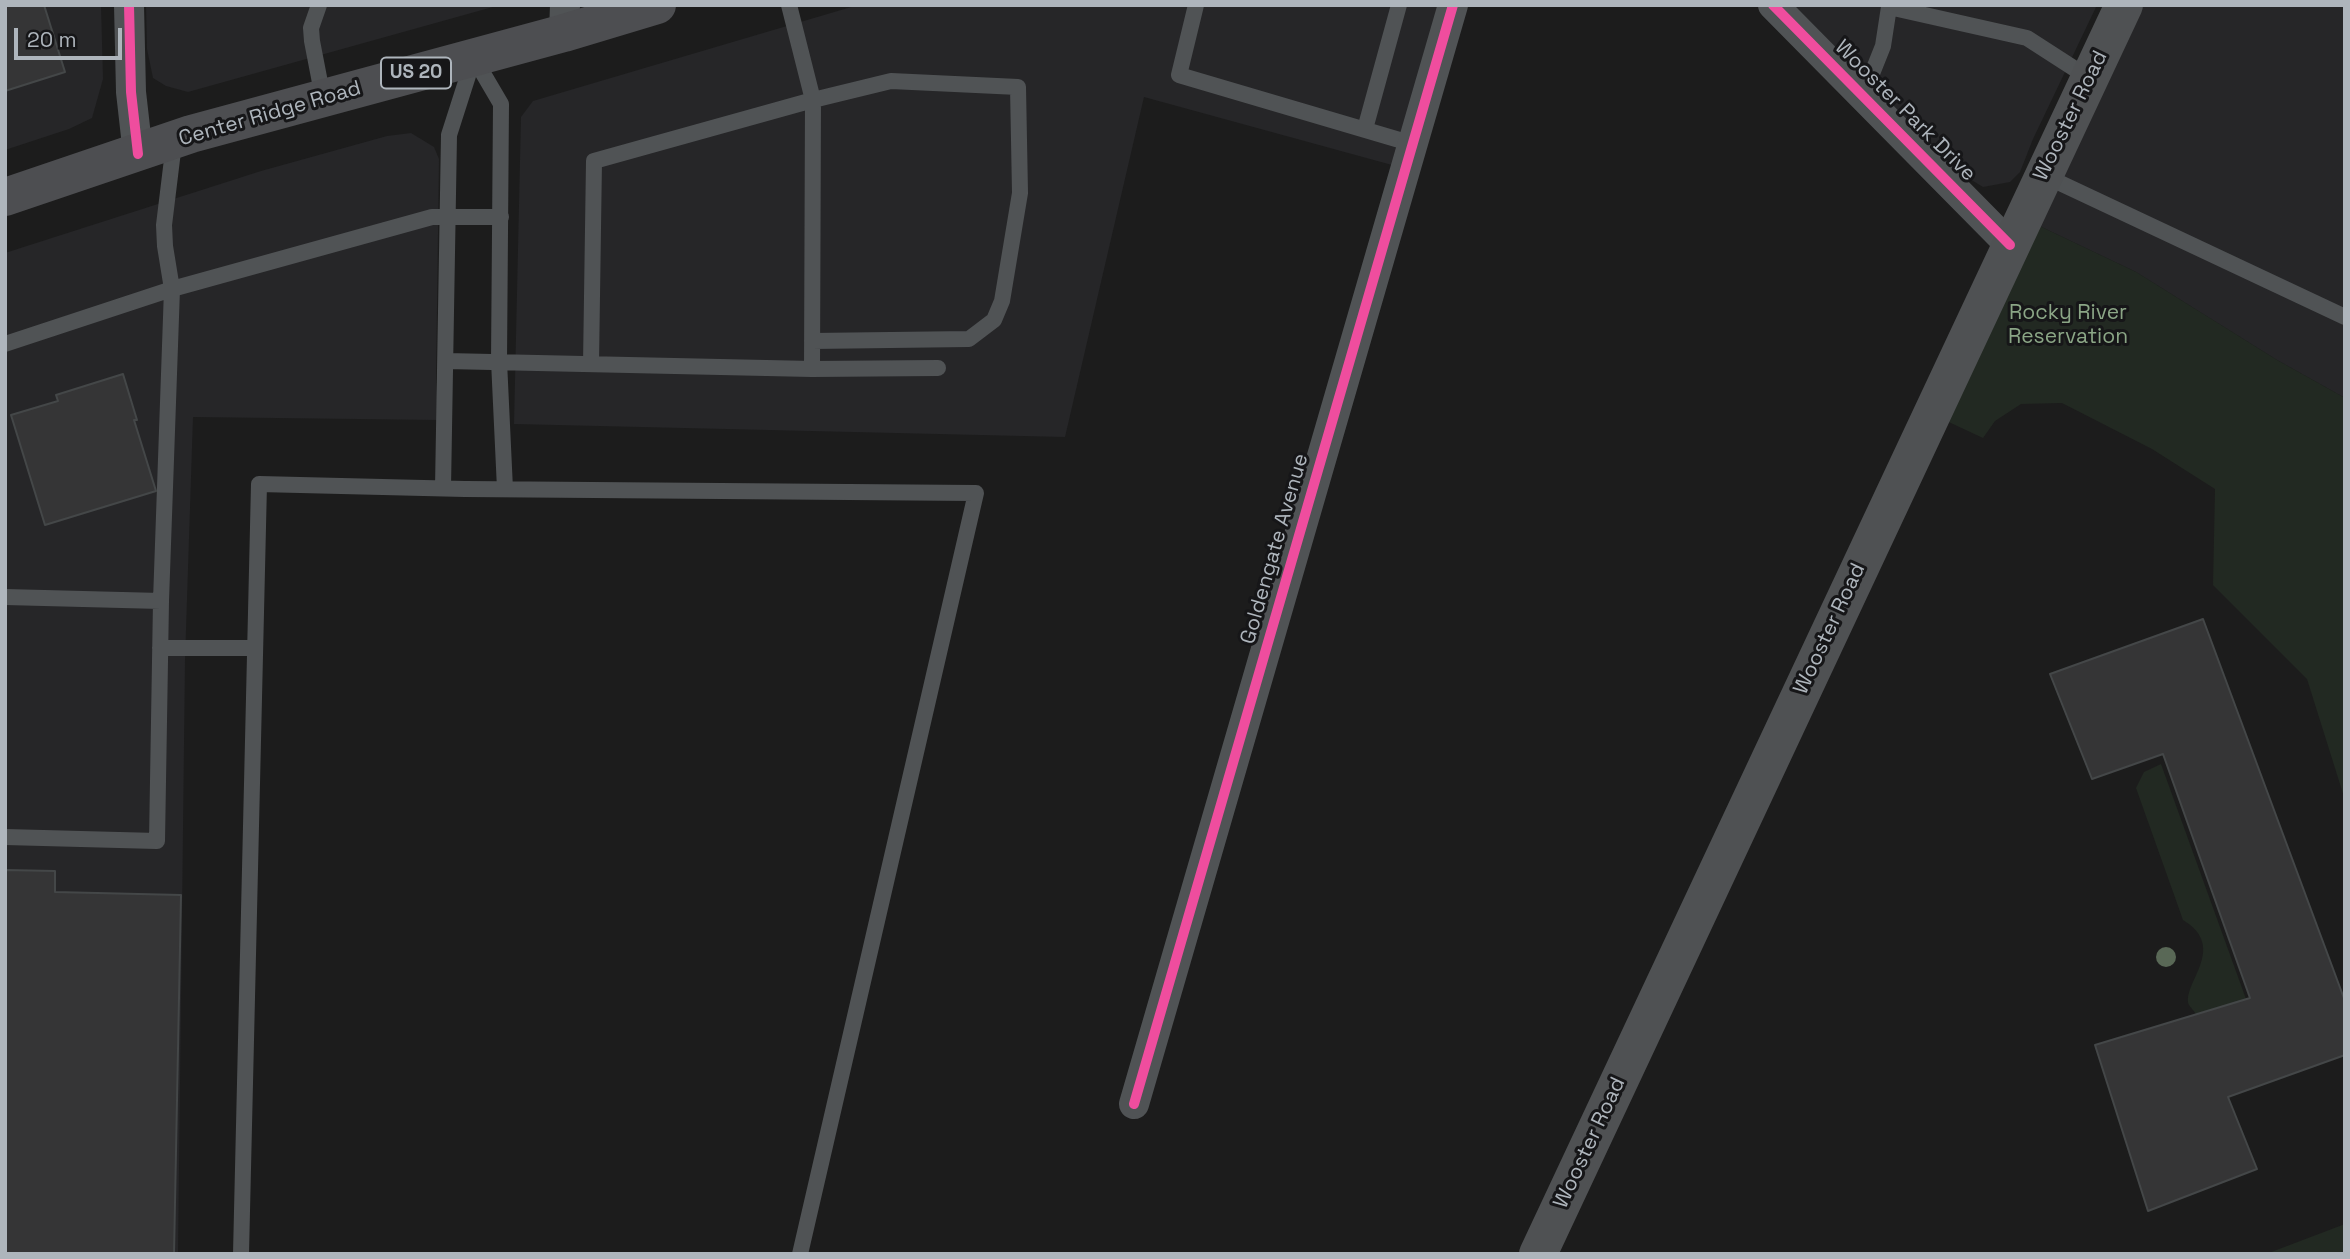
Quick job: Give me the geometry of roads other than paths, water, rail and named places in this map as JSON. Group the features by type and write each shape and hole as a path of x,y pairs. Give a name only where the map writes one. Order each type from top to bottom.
{"main road":[{"name":"Center Ridge Road","path":"5,197 191,134 474,57 564,19 657,5"},
{"name":"Wooster Road","path":"1538,1254 2124,5"}],"street":[{"path":"129,5 131,92 138,154"},
{"name":"Goldengate Avenue","path":"1134,1104 1453,5"},
{"name":"Wooster Park Drive","path":"1773,5 1796,17 1863,96 2010,245"}],"lane":[{"path":"319,5 311,28 323,98"},
{"path":"789,5 813,100 812,369"},
{"path":"1196,5 1179,75 1413,144"},
{"path":"1365,129 1399,5"},
{"path":"1863,96 1882,46 1889,6 2027,38 2089,78"},
{"path":"443,488 449,135 474,57"},
{"path":"474,57 501,104 499,361 505,489"},
{"path":"591,364 594,161 891,81 1018,87 1020,193 1002,301 994,320 969,339 812,341"},
{"path":"5,836 157,841 161,601 172,289 164,225 174,141"},
{"path":"2043,174 2345,317"},
{"path":"5,344 172,289 432,217 501,217"},
{"path":"446,361 812,369 937,368"},
{"path":"241,1254 259,484 976,493 800,1254"},
{"path":"5,597 161,601"},
{"path":"160,648 255,648"}],"park label":[{"name":"Rocky River Reservation","path":"2068,325"}]}
